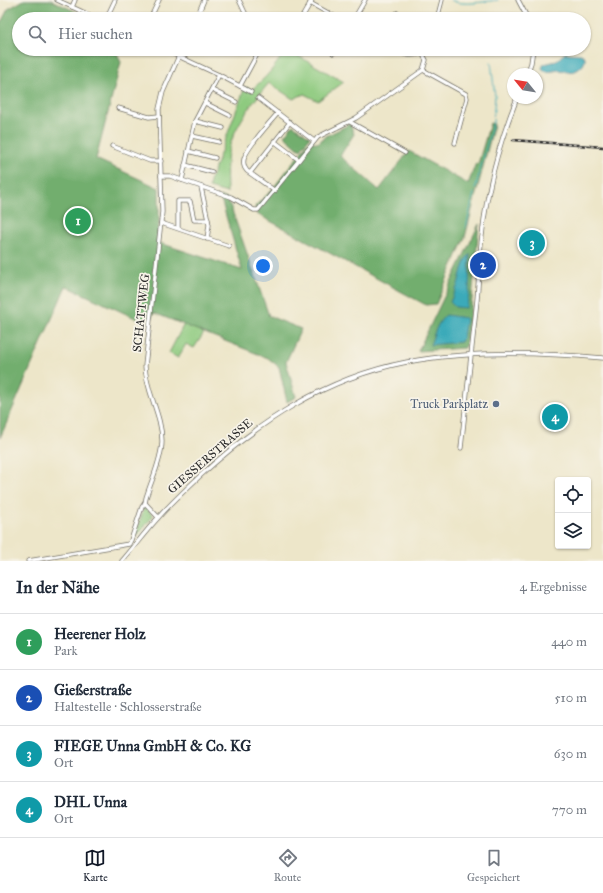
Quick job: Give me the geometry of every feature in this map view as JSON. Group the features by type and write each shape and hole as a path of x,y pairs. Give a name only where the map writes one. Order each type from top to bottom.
{"street":[{"path":"57,0 83,12"},
{"path":"72,7 75,0"},
{"path":"109,12 115,0"},
{"path":"153,12 159,0"},
{"path":"199,12 204,0"},
{"path":"239,0 245,12"},
{"path":"358,12 365,0"},
{"path":"439,12 442,0"},
{"path":"518,0 524,12"},
{"path":"305,12 311,1 328,12"},
{"path":"240,86 256,56"},
{"path":"161,176 170,176 231,197 258,210 318,137 350,122 423,70 426,60 424,56"},
{"path":"529,68 532,56"},
{"path":"179,57 219,75 251,92"},
{"name":"SCHATTWEG","path":"28,561 128,544 131,540 142,507 146,503 146,498 161,450 162,441 161,427 145,375 161,223 159,116 161,98 179,57"},
{"path":"423,70 466,94 467,98 455,143"},
{"path":"182,180 195,121 219,75"},
{"path":"212,90 236,102"},
{"path":"258,98 314,141"},
{"path":"205,103 229,115"},
{"path":"461,448 478,295 481,241 497,155 506,125 515,104"},
{"path":"118,108 149,117 159,116"},
{"path":"275,191 250,173 244,166 244,162 246,155 278,113"},
{"path":"195,121 223,128"},
{"path":"250,173 290,122"},
{"path":"350,122 406,153"},
{"path":"192,136 219,142"},
{"path":"274,141 299,160"},
{"path":"112,146 150,161 161,161"},
{"path":"188,150 215,158"},
{"path":"185,165 212,172"},
{"path":"201,187 208,220 209,230 207,238"},
{"path":"178,228 178,201 190,201 194,220 208,220"},
{"path":"161,223 229,246"},
{"name":"GIESSERSTRASSE","path":"158,517 231,448 270,419 305,398 336,383 386,367 421,360 472,354 522,353 603,358"},
{"path":"122,561 158,517 146,503"}],"green space":[{"path":"24,0 51,0 76,12 12,12 12,56 118,56 121,62 96,159 159,188 159,223 157,242 242,270 220,196 228,199 269,316 301,329 286,362 296,397 287,402 279,367 268,358 154,313 148,324 66,286 0,438 0,24 8,9"},
{"path":"281,56 298,56 344,82 318,101 304,94 293,99 269,83 248,110 231,141 227,162 227,193 209,188 210,181 245,87 251,90 274,66"},
{"path":"490,123 494,124 465,237 436,304 426,305 257,214 255,206 270,192 310,141 318,143 326,136 350,124 354,134 340,156 379,190 409,151 468,184 476,163 478,164"},
{"path":"293,125 310,137 300,150 284,136"},
{"path":"479,224 471,309 465,348 418,351"},
{"path":"184,324 204,333 194,348 186,344 178,358 169,353"},
{"path":"145,506 153,516 136,537 135,536"}],"water":[{"path":"562,56 585,57 583,65 572,72 558,70 549,72 544,71 542,68 544,64 556,61"},
{"path":"470,254 469,296 466,308 455,307 450,302 457,287 463,265"},
{"path":"446,315 466,318 461,342 430,345 438,325"}],"waterway":[{"path":"451,0 461,3 498,0"},
{"path":"475,189 493,122 495,96 491,62"},
{"path":"466,228 474,193"}],"railway":[{"path":"513,140 603,147"}],"place":[{"name":"Heerener Holz","path":"78,221"},
{"name":"FIEGE Unna GmbH & Co. KG","path":"532,243"},
{"name":"Gießerstraße","path":"483,265"},
{"name":"Truck Parkplatz","path":"496,404"},
{"name":"DHL Unna","path":"555,417"}]}
